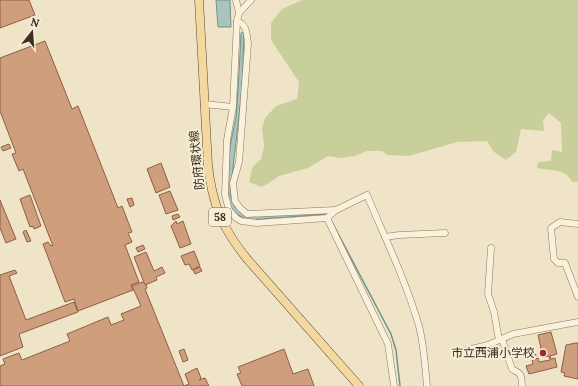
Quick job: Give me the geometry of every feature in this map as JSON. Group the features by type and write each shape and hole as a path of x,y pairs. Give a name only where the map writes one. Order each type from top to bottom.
{"main road":[{"name":"防府環状線","path":"199,0 204,104 211,189 220,218 230,236 248,260 359,386"}],"street":[{"path":"236,0 239,13 237,21 233,107 227,147 225,195 229,210 241,221 256,224 327,218 336,210 367,195 385,237 419,326 427,386"},
{"path":"239,13 251,0"},
{"path":"237,21 241,22 246,29 248,44 239,162 233,183 235,201 247,214 336,210"},
{"path":"204,104 233,107"},
{"path":"327,218 388,344 394,386"},
{"path":"578,224 560,222 551,228 554,259 558,263 565,263 578,297"},
{"path":"385,237 399,234 444,233"},
{"path":"491,248 488,294 501,340 512,369 520,372 522,375 522,386"},
{"path":"467,350 488,346 513,334 578,322"}],"green space":[{"path":"302,0 578,0 578,182 572,182 566,174 562,172 537,168 538,162 551,161 552,150 562,152 561,123 549,113 543,120 544,131 521,129 516,152 506,160 494,152 487,141 457,142 409,156 387,155 382,151 367,151 355,156 341,158 328,156 308,168 279,176 261,187 249,182 253,166 261,159 264,147 262,128 265,118 276,106 297,99 299,82 271,40 271,23 282,9"}],"water":[{"path":"216,0 230,0 231,27 218,27"},
{"path":"244,32 242,90 230,194 235,207 245,215 328,213 327,214 248,220 237,214 230,205 227,197 230,146 236,117 241,33"}],"building":[{"path":"0,0 29,0 35,15 0,28"},
{"path":"45,41 72,109 78,106 118,208 122,206 132,232 128,233 132,242 125,245 139,282 131,285 133,290 78,311 74,299 65,302 43,244 48,242 53,246 23,169 19,171 12,154 16,153 0,111 0,58"},
{"path":"9,144 11,148 3,151 1,147"},
{"path":"161,163 170,187 156,193 147,169"},
{"path":"170,191 178,210 166,214 159,195"},
{"path":"30,195 41,226 34,229 33,226 30,227 20,199"},
{"path":"132,198 134,205 130,207 127,199"},
{"path":"0,200 16,239 6,243 0,228"},
{"path":"178,214 180,217 173,220 172,216"},
{"path":"176,221 177,224 183,221 191,244 180,248 171,226"},
{"path":"26,230 31,241 27,242 23,232"},
{"path":"143,245 145,249 138,252 136,248"},
{"path":"194,251 200,266 192,270 189,264 185,265 181,256"},
{"path":"146,252 154,271 162,267 165,273 156,277 157,280 145,285 134,257"},
{"path":"200,267 202,271 195,274 193,270"},
{"path":"15,270 17,273 9,276 26,320 74,302 78,312 19,334 23,347 0,356 0,275"},
{"path":"142,282 146,285 147,288 145,289 184,386 0,386 0,366 5,364 3,359 19,353 22,360 70,341 67,334 108,317 111,325 124,320 121,314 141,306 132,286"},
{"path":"551,332 557,354 550,356 551,359 555,358 557,367 529,374 526,366 533,364 532,360 538,358 539,362 550,360 549,356 543,357 538,335"},
{"path":"578,343 578,379 564,376 565,373 561,372 566,345"},
{"path":"534,348 536,356 527,358 525,350"},
{"path":"184,349 188,360 183,362 179,351"},
{"path":"284,349 293,374 308,369 314,386 242,386 237,374 241,373 238,367"},
{"path":"197,368 201,378 199,380 205,378 209,386 184,386 189,384 185,374"}],"waterway":[{"path":"333,224 391,334 396,350 400,386"}],"place":[{"name":"市立西浦小学校","path":"543,353"}]}
